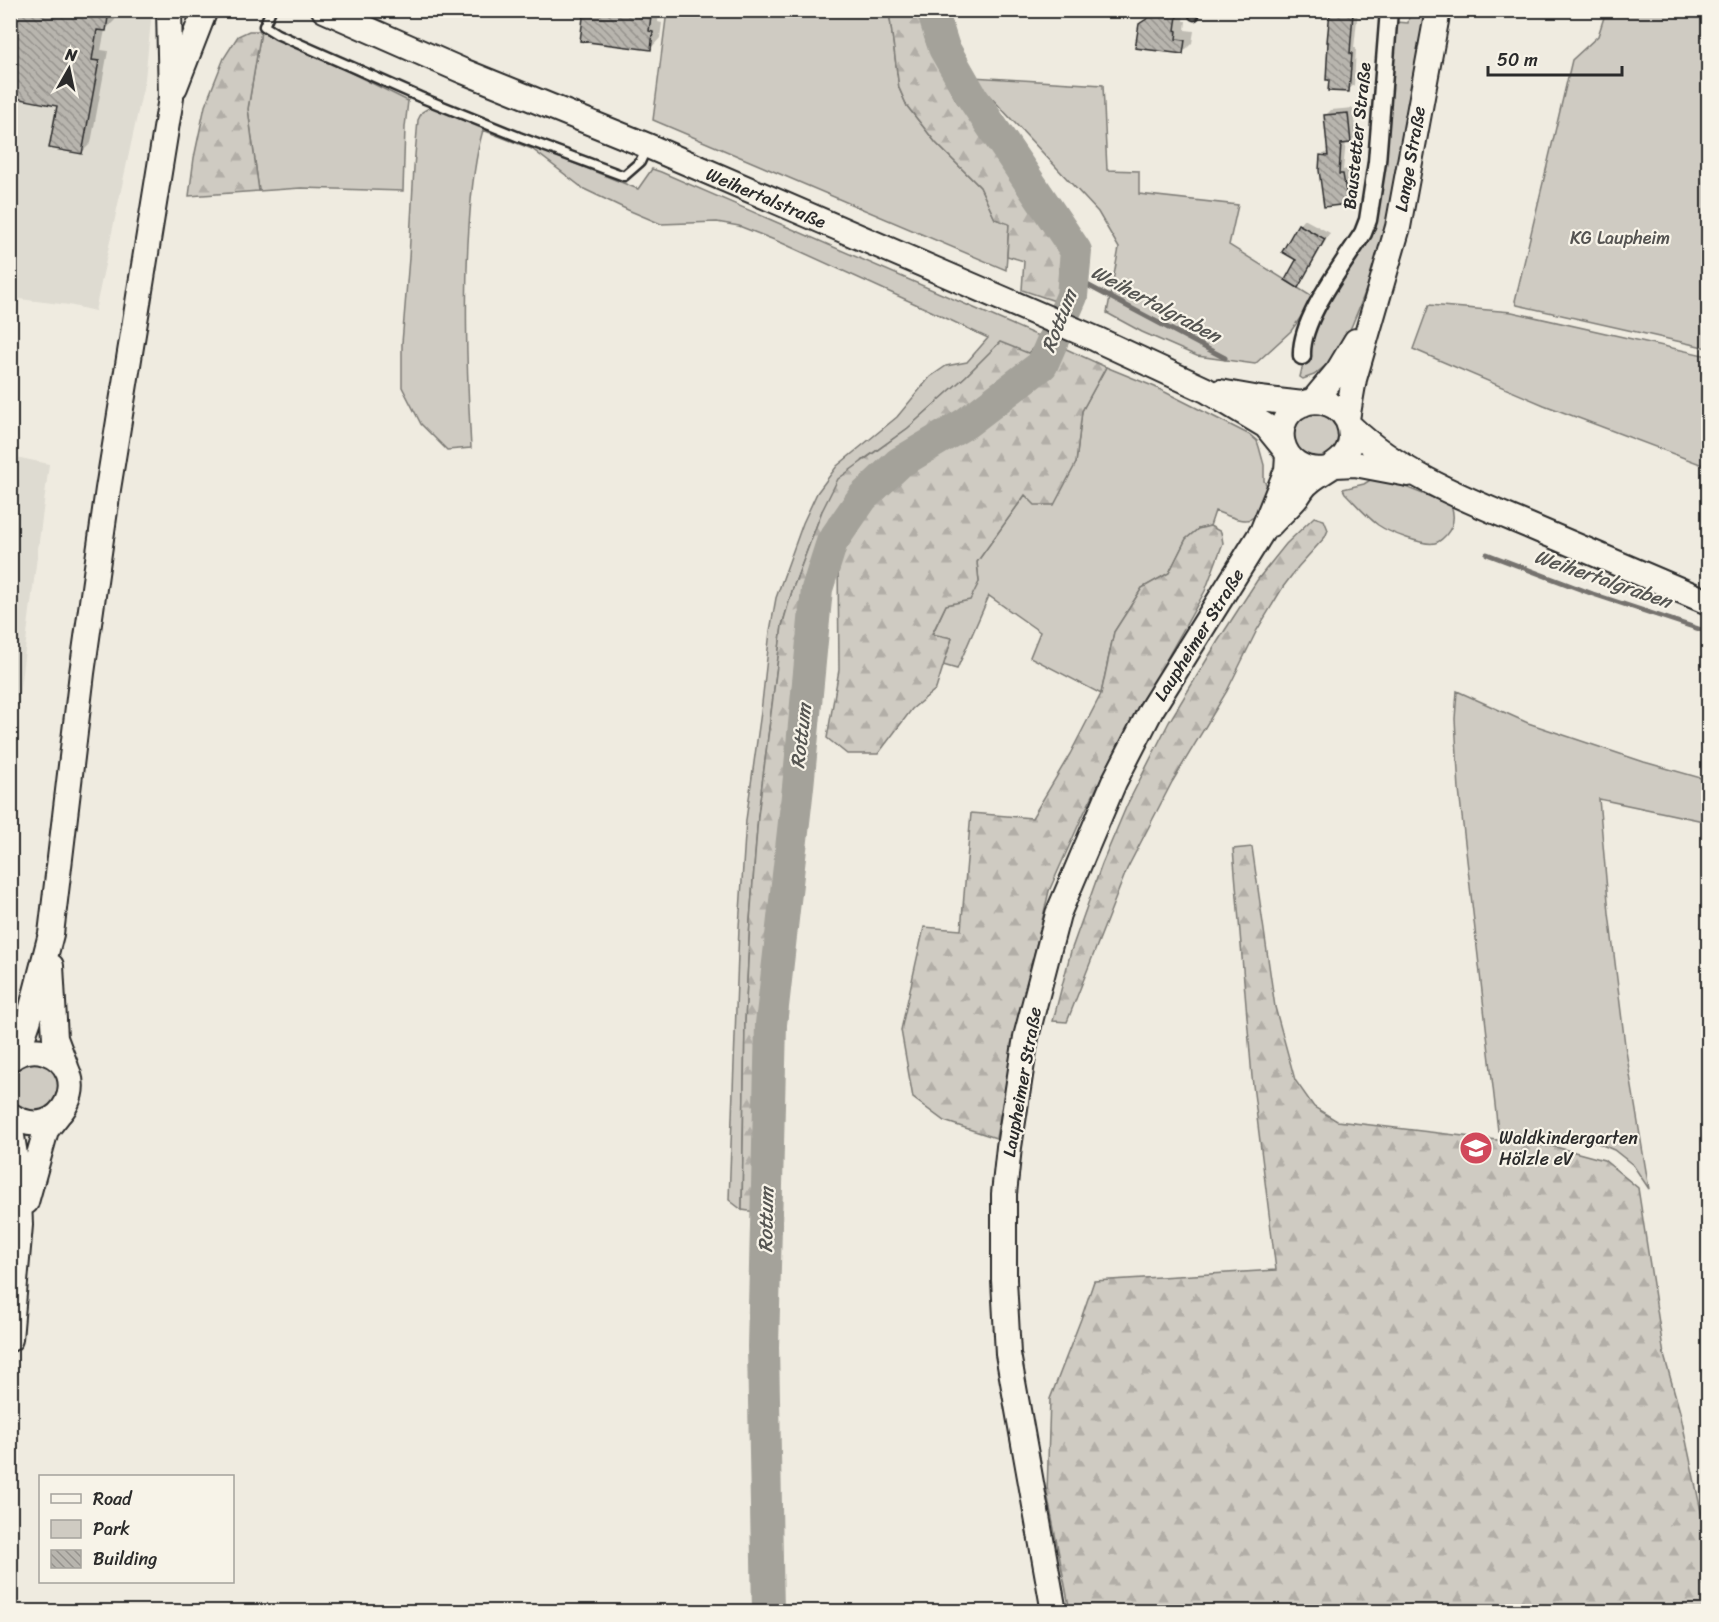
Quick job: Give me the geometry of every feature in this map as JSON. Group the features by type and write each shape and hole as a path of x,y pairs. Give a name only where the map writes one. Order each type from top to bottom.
{"street":[{"path":"20,1225 46,1130 66,1106 70,1095 71,1083 68,1071 55,1038 51,987 51,934 82,673 108,489 171,98 169,10"},
{"path":"171,98 205,10"},
{"name":"Weihertalstraße","path":"324,10 648,146 1096,339 1206,390 1266,426 1286,451"},
{"name":"Baustetter Straße","path":"1302,356 1301,346 1311,314 1363,233 1368,220 1377,162 1389,10"},
{"name":"Lange Straße","path":"1348,423 1350,394 1398,227 1438,10"},
{"name":"Lange Straße","path":"1308,403 1338,371 1375,305"},
{"name":"Weihertalstraße","path":"1206,390 1260,399 1308,403"},
{"path":"1417,476 1355,464 1318,470 1306,469 1296,464 1286,451 1282,437 1287,417 1294,409 1308,403 1324,402 1334,406 1348,423 1379,451 1417,476 1472,502 1708,602"},
{"path":"1331,467 1347,452 1350,443 1348,423"},
{"name":"Laupheimer Straße","path":"1054,1611 1008,1354 1004,1280 1004,1194 1026,1037 1058,914 1114,782 1152,710 1262,532 1287,470 1286,451"},
{"name":"Laupheimer Straße","path":"1262,532 1296,499 1307,483 1331,467"},
{"path":"14,1056 29,1019 51,934"},
{"path":"14,1056 29,1050 52,1054 68,1071"},
{"path":"10,1115 19,1121 29,1123 49,1121 58,1115"},
{"path":"10,1124 18,1174 20,1225 10,1339"}],"lane":[{"path":"271,10 264,26 277,34 431,102 624,176 640,162 648,146"}],"shaded area":[{"path":"11,11 152,11 145,79 95,311 69,305 11,298"},
{"path":"10,456 49,464 11,758"}],"green space":[{"path":"667,11 889,11 899,88 907,106 936,143 980,187 995,219 1009,224 1006,270 653,120"},
{"path":"889,11 918,11 927,44 956,100 1063,250 1064,265 1058,302 1022,290 1024,261 1007,256 1009,224 995,219 980,187 936,143 907,106 899,88"},
{"path":"1410,11 1428,11 1404,147 1383,237 1353,323 1333,365 1325,366 1314,375 1303,379 1300,377 1313,322 1361,245 1396,22 1408,23"},
{"name":"KG Laupheim","path":"1606,11 1708,11 1708,348 1517,305 1515,301 1572,60 1598,36"},
{"path":"249,31 261,31 248,109 259,191 189,196 205,106 224,58 238,36"},
{"path":"261,31 287,41 408,101 403,191 301,188 259,191 248,109"},
{"path":"972,77 1103,85 1107,170 1139,171 1139,194 1238,205 1229,245 1314,298 1291,331 1255,364 1197,356 1142,332 1107,313 1119,248 1098,212"},
{"path":"432,106 638,189 652,169 661,172 1043,338 1028,354 1000,343 908,428 863,460 822,511 793,588 782,626 758,816 745,1023 742,1210 729,1200 739,927 746,820 776,598 803,523 817,493 837,466 897,417 930,377 946,366 967,362 988,338 782,243 739,226 717,222 661,224 584,189 532,149 483,130 473,178 467,254 468,392 471,448 447,450 421,424 402,387 402,343 418,120 422,112"},
{"path":"1429,305 1512,312 1708,356 1708,467 1544,405 1413,349"},
{"path":"1043,338 1049,342 1030,361 980,395 952,419 903,454 850,499 829,532 816,562 794,675 759,1102 756,1212 742,1210 745,1023 758,816 782,626 793,588 822,511 838,479 908,428 1000,342 1028,353"},
{"path":"1064,348 1106,367 1082,411 1076,463 1054,505 1035,505 1025,495 977,562 979,582 970,600 946,605 932,634 952,638 936,689 912,709 878,754 847,754 827,738 839,670 838,558 852,528 892,480 1025,393 1054,366"},
{"path":"1106,367 1155,387 1250,435 1257,441 1264,465 1264,481 1270,490 1265,502 1250,519 1237,519 1215,511 1210,526 1198,529 1186,539 1169,573 1142,588 1114,632 1101,694 1030,657 1040,632 989,596 957,669 943,665 952,638 932,635 946,605 979,582 977,562 1025,495 1076,463 1082,411"},
{"path":"1310,410 1334,418 1339,431 1338,445 1325,459 1302,458 1289,431 1292,424"},
{"path":"1375,477 1451,505 1453,521 1449,532 1438,542 1430,543 1406,538 1378,525 1343,489 1364,484"},
{"path":"1314,517 1324,520 1328,530 1325,537 1283,587 1257,630 1227,691 1172,782 1127,869 1067,1022 1053,1021 1071,951 1102,864 1127,805 1169,722 1258,579 1286,544"},
{"path":"1210,526 1221,532 1223,543 1205,591 1120,742 1083,815 1049,891 1015,1035 996,1138 944,1121 913,1098 901,1030 924,927 961,930 971,813 1032,818 1070,754 1101,694 1114,632 1142,588 1169,573 1186,539 1198,529"},
{"path":"1457,691 1528,723 1644,762 1708,780 1708,822 1599,799 1609,913 1625,1045 1649,1189 1633,1165 1614,1150 1595,1142 1498,1131 1459,790 1455,719"},
{"path":"1252,847 1275,1007 1295,1080 1314,1107 1337,1121 1556,1147 1604,1160 1638,1188 1664,1355 1680,1412 1708,1544 1708,1611 1070,1611 1047,1493 1050,1399 1094,1281 1276,1270 1252,1077 1233,849"},
{"path":"29,1059 54,1067 61,1083 58,1099 46,1110 30,1113 15,1106 11,1100 11,1072 14,1067"}],"building":[{"path":"10,10 109,10 106,31 97,30 92,60 99,61 82,154 49,148 57,106 10,97"},
{"path":"584,10 652,10 649,31 653,32 651,50 580,41"},
{"path":"1147,10 1173,10 1177,16 1176,39 1185,40 1183,54 1135,48 1139,24 1151,16"},
{"path":"1330,11 1353,13 1349,92 1328,91 1329,80 1326,80"},
{"path":"1348,113 1351,143 1341,144 1339,174 1343,174 1348,204 1324,207 1319,170 1320,155 1328,156 1324,115"},
{"path":"1298,224 1325,239 1298,288 1285,280 1296,260 1282,252"}],"waterway":[{"name":"Rottum","path":"768,1612 763,1347 771,1024 798,787 817,589 832,542 863,497 899,463 966,423 1042,365 1072,296 1076,251 972,97 944,48 932,10"},
{"name":"Weihertalgraben","path":"1074,278 1225,358"},
{"name":"Weihertalgraben","path":"1487,554 1593,594 1708,632"}],"place":[{"name":"Waldkindergarten Hölzle eV","path":"1476,1148"}]}
